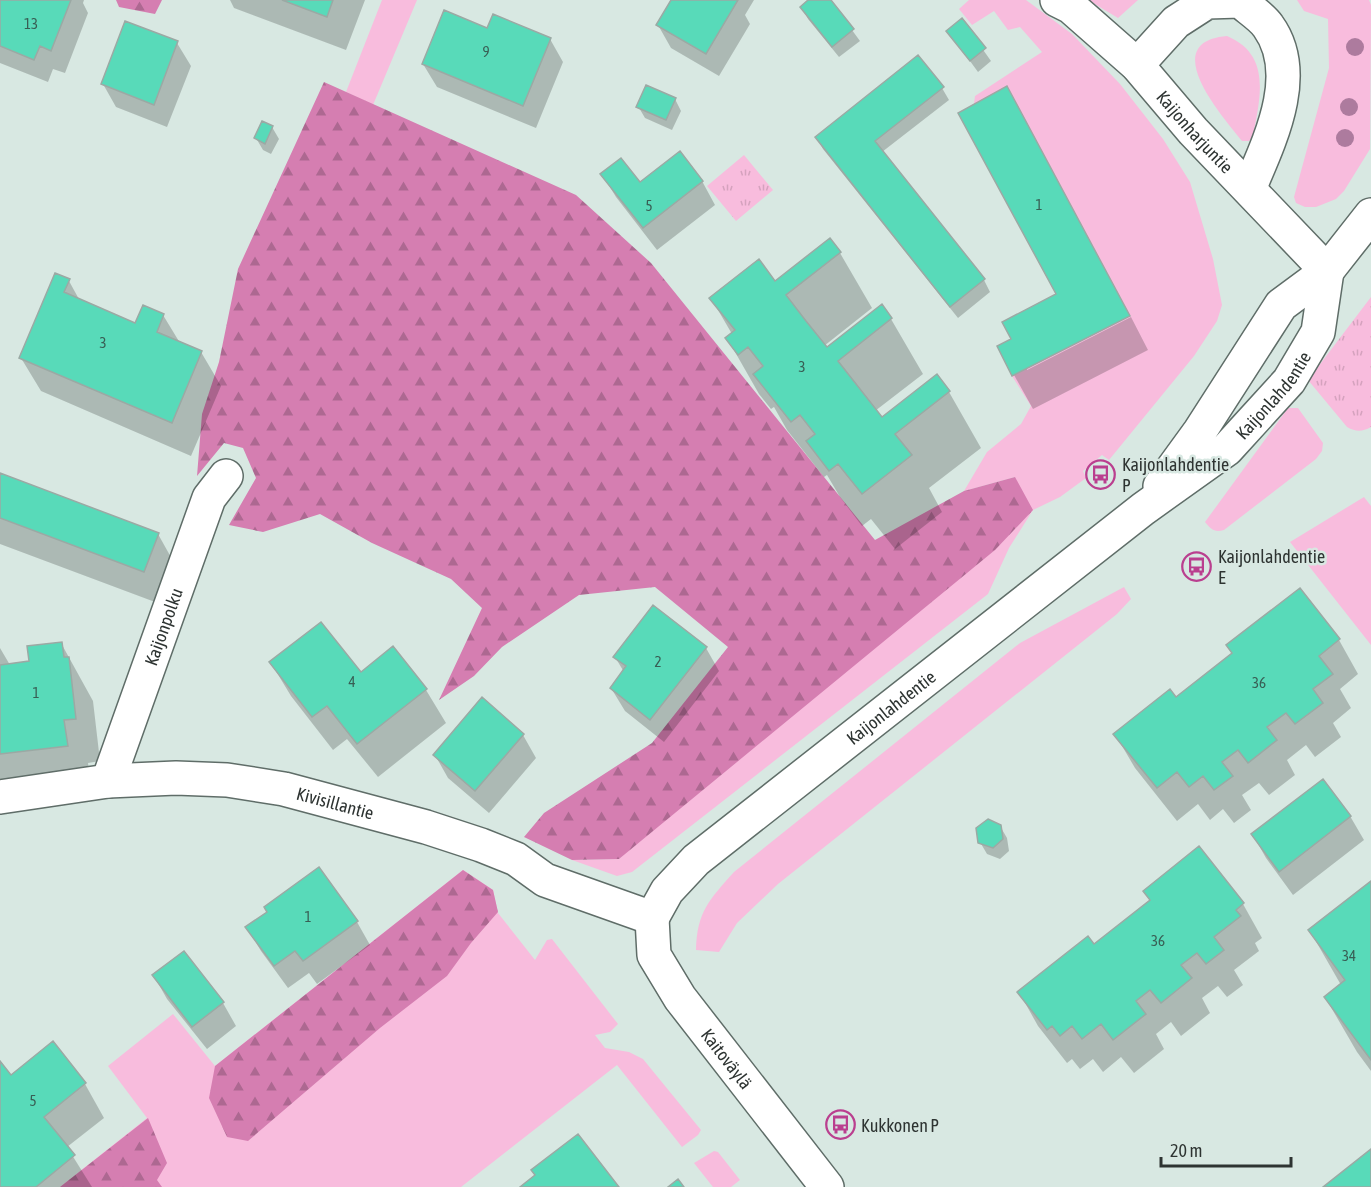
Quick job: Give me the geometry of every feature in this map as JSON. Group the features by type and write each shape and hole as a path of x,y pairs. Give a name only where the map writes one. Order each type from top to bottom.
{"street":[{"name":"Kaijonharjuntie","path":"1057,0 1071,7 1137,65 1193,131 1327,271"},
{"path":"1137,65 1176,22 1207,2 1240,1 1268,25 1279,49 1285,81 1271,137 1249,189"},
{"name":"Kaijonlahdentie","path":"1143,509 1200,431 1281,305 1327,271 1371,215"},
{"name":"Kaijonlahdentie","path":"652,918 667,891 696,861 1143,509 1227,449 1289,381 1318,332 1327,271"},
{"name":"Kaijonpolku","path":"108,781 209,498 226,476"},
{"name":"Kivisillantie","path":"0,797 108,781 176,778 227,780 284,789 426,827 481,845 516,859 545,880 652,918"},
{"name":"Kaitoväylä","path":"652,918 654,955 680,998 827,1187"}],"green space":[{"path":"116,0 162,0 155,14 119,7"},
{"path":"382,0 417,0 373,105 346,92"},
{"path":"969,0 1026,0 1072,34 1120,84 1163,139 1190,182 1213,259 1222,305 1217,321 1194,356 1109,460 1102,455 1083,471 1086,478 1060,497 1033,510 1009,548 988,594 632,872 617,876 572,860 619,859 1015,477 964,491 987,452 1021,424 1031,406 1012,376 1130,315 1007,86 974,104 975,96 1042,52 1020,27 1008,30 994,11 972,25 959,9"},
{"path":"1088,0 1138,0 1118,18"},
{"path":"1297,0 1369,0 1371,5 1370,149 1344,191 1336,199 1316,207 1305,207 1296,203 1294,197 1329,68 1328,19 1304,11"},
{"path":"1227,36 1241,44 1251,54 1260,79 1253,136 1249,141 1242,141 1210,99 1196,66 1197,52 1206,41"},
{"path":"324,82 576,195 651,263 875,540 964,491 1015,477 1033,510 995,550 619,859 572,860 524,837 544,813 652,743 728,647 655,587 579,595 502,647 474,676 439,700 482,608 451,579 372,543 320,514 263,532 229,525 256,478 243,448 224,443 197,476 202,414 219,362 238,269"},
{"path":"744,155 773,190 736,221 707,186"},
{"path":"1371,297 1371,427 1356,431 1347,427 1308,380"},
{"path":"1288,408 1298,408 1323,443 1322,451 1316,459 1224,530 1213,530 1205,522"},
{"path":"1364,497 1371,506 1371,645 1290,542"},
{"path":"1124,587 1131,599 1117,614 778,884 737,923 719,952 696,950 699,926 706,907 734,872 1020,643"},
{"path":"463,870 493,890 498,913 535,960 547,940 552,939 618,1024 610,1032 595,1035 605,1048 629,1052 643,1059 701,1130 698,1135 682,1147 617,1065 461,1187 60,1187 147,1118 108,1066 173,1014 215,1066"},
{"path":"463,870 493,890 498,912 447,976 380,1028 248,1141 227,1137 209,1098 215,1066"},
{"path":"148,1118 167,1163 157,1180 162,1187 60,1187"},
{"path":"714,1151 718,1152 740,1180 731,1187 713,1187 694,1163"}],"building":[{"path":"0,0 71,0 51,51 40,46 34,60 0,46"},
{"path":"282,0 333,0 327,17"},
{"path":"671,0 738,0 706,54 656,25"},
{"path":"808,0 831,0 854,29 832,47 800,7"},
{"path":"444,10 487,28 493,14 551,38 523,106 422,64"},
{"path":"962,18 986,48 970,61 946,31"},
{"path":"125,21 178,41 154,105 101,84"},
{"path":"918,55 944,87 875,141 985,279 950,307 815,137"},
{"path":"646,85 676,98 666,120 636,107"},
{"path":"1007,86 1130,316 1012,376 997,346 1011,339 1002,322 1056,294 958,113"},
{"path":"262,121 273,126 265,144 254,138"},
{"path":"680,151 703,181 643,228 600,174 621,158 640,182"},
{"path":"830,238 841,252 786,295 806,321 827,347 882,304 892,318 838,361 882,417 937,374 950,391 895,434 912,455 862,494 838,464 829,471 806,441 815,434 800,415 791,422 753,374 763,366 748,347 738,355 725,338 735,330 709,298 759,259 775,281"},
{"path":"55,273 70,279 64,292 135,323 143,305 164,314 157,332 202,351 172,423 19,358"},
{"path":"0,473 159,533 144,572 0,518"},
{"path":"1300,588 1340,639 1319,656 1333,674 1313,689 1323,703 1295,724 1286,713 1267,727 1277,740 1248,763 1238,750 1222,762 1233,776 1214,790 1203,776 1189,787 1177,772 1157,788 1113,734 1170,689 1176,697 1232,653 1226,645"},
{"path":"653,605 707,647 650,720 610,688 626,666 613,657"},
{"path":"321,622 361,672 393,646 427,689 357,744 327,706 312,717 269,662"},
{"path":"62,642 64,657 69,657 76,719 64,720 68,746 0,754 0,665 29,661 27,646"},
{"path":"482,697 524,734 475,791 433,755"},
{"path":"1323,779 1351,816 1279,872 1251,834"},
{"path":"988,819 1001,825 1003,839 993,848 978,843 976,828"},
{"path":"1199,846 1244,903 1236,910 1241,916 1214,937 1224,950 1206,964 1197,953 1181,965 1192,978 1161,1003 1150,990 1136,1001 1146,1014 1113,1040 1101,1024 1082,1039 1072,1026 1060,1036 1052,1026 1047,1030 1017,992 1088,936 1094,944 1150,900 1143,891"},
{"path":"319,867 358,921 303,961 295,951 274,966 245,927 267,912 264,907"},
{"path":"1371,881 1371,1060 1324,997 1345,980 1308,930"},
{"path":"184,951 224,1002 192,1027 152,975"},
{"path":"53,1041 86,1083 44,1117 75,1155 36,1187 0,1187 0,1061 11,1075"},
{"path":"578,1134 619,1187 520,1187 535,1175 531,1170"},
{"path":"1371,1149 1371,1187 1323,1187"},
{"path":"678,1179 684,1187 668,1187"}],"place":[{"name":"Kaijonlahdentie P","path":"1101,474"},
{"name":"Kaijonlahdentie E","path":"1197,566"},
{"name":"Kukkonen P","path":"840,1125"}]}
